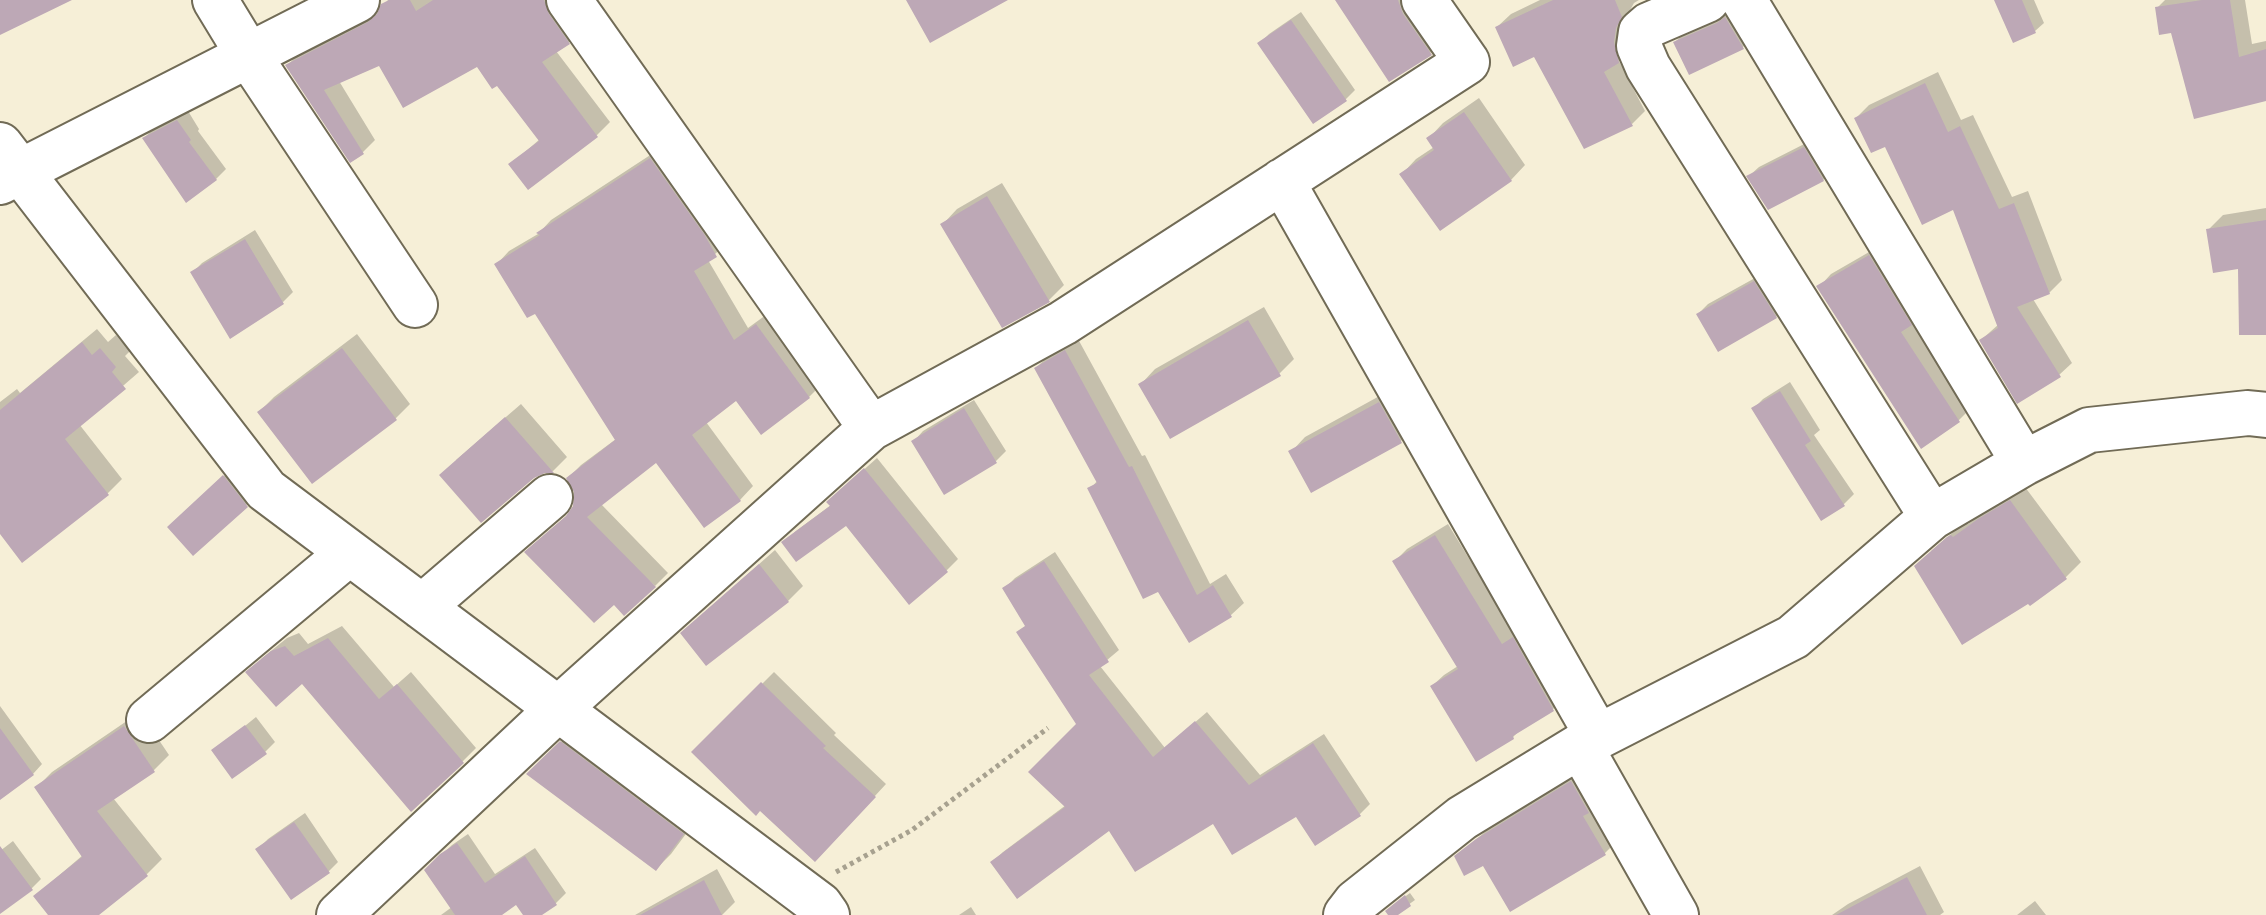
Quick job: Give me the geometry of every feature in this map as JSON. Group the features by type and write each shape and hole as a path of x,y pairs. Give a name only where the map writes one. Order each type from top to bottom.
{"street":[{"path":"215,0 415,305"},
{"path":"357,0 249,56 6,166 266,490 824,910"},
{"path":"569,0 871,428"},
{"path":"339,915 558,709 871,428 1063,323 1467,62 1424,0"},
{"path":"1707,0 1649,25 1641,32 1639,46 1648,67 1932,517"},
{"path":"1744,0 2024,463"},
{"path":"1282,181 1589,742 1676,915"},
{"path":"1346,915 1356,902 1462,818 1589,742 1793,637 1932,517 2024,463 2089,430 2248,413 2266,415"},
{"path":"422,607 550,497"},
{"path":"149,720 349,553"}],"path":[{"path":"824,910 835,873 912,830 1048,728"}],"building":[{"path":"0,0 72,0 0,35"},
{"path":"389,0 410,0 416,11 433,0 544,0 549,14 570,44 542,62 598,137 528,190 508,164 539,141 497,86 492,89 477,67 403,108 379,66 324,90 364,154 350,163 285,65 368,22 377,14 381,4"},
{"path":"906,0 1008,0 930,43"},
{"path":"1335,0 1398,0 1403,14 1432,55 1389,82"},
{"path":"1553,0 1615,0 1622,17 1614,42 1619,63 1604,72 1633,126 1584,149 1534,57 1513,67 1495,27"},
{"path":"1994,0 2022,0 2036,33 2013,43"},
{"path":"2202,0 2230,0 2239,57 2266,49 2266,101 2194,119 2171,33 2159,35 2155,7"},
{"path":"1725,17 1744,49 1689,75 1673,42"},
{"path":"1291,20 1347,101 1313,124 1257,43"},
{"path":"1925,83 1948,132 1960,126 1999,209 2014,203 2050,294 2017,307 2061,377 2017,404 1979,340 1998,328 1953,210 1922,225 1885,147 1871,153 1854,118"},
{"path":"1464,112 1512,181 1440,231 1399,174 1434,150 1426,138"},
{"path":"177,120 217,180 186,203 142,138"},
{"path":"1804,147 1824,181 1768,210 1746,176"},
{"path":"650,158 717,257 694,271 734,340 756,324 810,398 761,435 736,401 692,435 741,501 704,528 656,463 587,517 656,587 624,616 614,605 594,623 524,552 566,516 573,506 574,492 566,478 615,440 535,314 527,318 494,264"},
{"path":"987,196 1050,302 1002,328 940,224"},
{"path":"2266,220 2266,335 2239,335 2238,269 2213,273 2206,229"},
{"path":"245,239 284,304 230,339 190,272"},
{"path":"1869,255 1912,325 1901,332 1960,422 1921,449 1816,286"},
{"path":"1754,281 1777,318 1718,352 1696,314"},
{"path":"1248,320 1281,376 1170,439 1138,384"},
{"path":"82,342 92,355 100,348 116,367 112,372 126,389 65,439 109,495 22,563 0,534 0,410"},
{"path":"342,348 397,420 312,484 257,412"},
{"path":"1065,350 1129,467 1132,466 1197,595 1213,585 1232,617 1189,643 1158,592 1143,599 1087,488 1097,483 1034,368"},
{"path":"1780,391 1811,441 1805,445 1845,506 1821,521 1751,408"},
{"path":"1379,402 1402,443 1311,493 1288,451"},
{"path":"964,408 997,463 944,495 911,441"},
{"path":"505,417 554,473 534,478 481,523 439,475"},
{"path":"864,468 948,572 909,605 846,526 796,562 781,542 830,506 826,502"},
{"path":"223,475 248,507 193,556 167,527"},
{"path":"2010,500 2067,579 2030,606 2028,604 1962,645 1914,566 1947,537 1953,537"},
{"path":"1435,535 1502,644 1513,637 1554,711 1476,762 1430,686 1458,669 1392,561"},
{"path":"1044,561 1109,662 1089,675 1153,757 1195,721 1249,785 1313,743 1361,816 1315,846 1296,817 1232,855 1213,824 1135,872 1109,831 1017,899 990,862 1065,807 1028,772 1076,724 1016,632 1025,626 1002,588"},
{"path":"759,564 789,602 706,666 680,633"},
{"path":"328,638 379,699 397,684 464,763 411,812 302,684 276,707 245,672 271,651 285,646 294,656"},
{"path":"761,682 826,746 823,748 876,797 815,862 760,811 756,816 691,752"},
{"path":"245,725 267,754 232,779 211,750"},
{"path":"124,726 155,772 97,811 148,876 99,915 48,915 33,896 82,857 34,787"},
{"path":"0,728 34,775 0,800"},
{"path":"560,741 684,834 656,871 526,774"},
{"path":"1571,781 1589,813 1583,816 1606,855 1510,912 1483,866 1464,876 1454,856 1476,839"},
{"path":"294,822 330,873 291,900 255,849"},
{"path":"457,843 485,883 525,856 557,905 542,915 523,915 516,905 502,915 455,915 424,870"},
{"path":"0,846 33,890 0,914"},
{"path":"1907,877 1927,915 1836,915"},
{"path":"704,880 722,915 640,915"},
{"path":"1405,895 1411,906 1398,915 1388,915 1385,911"}]}
